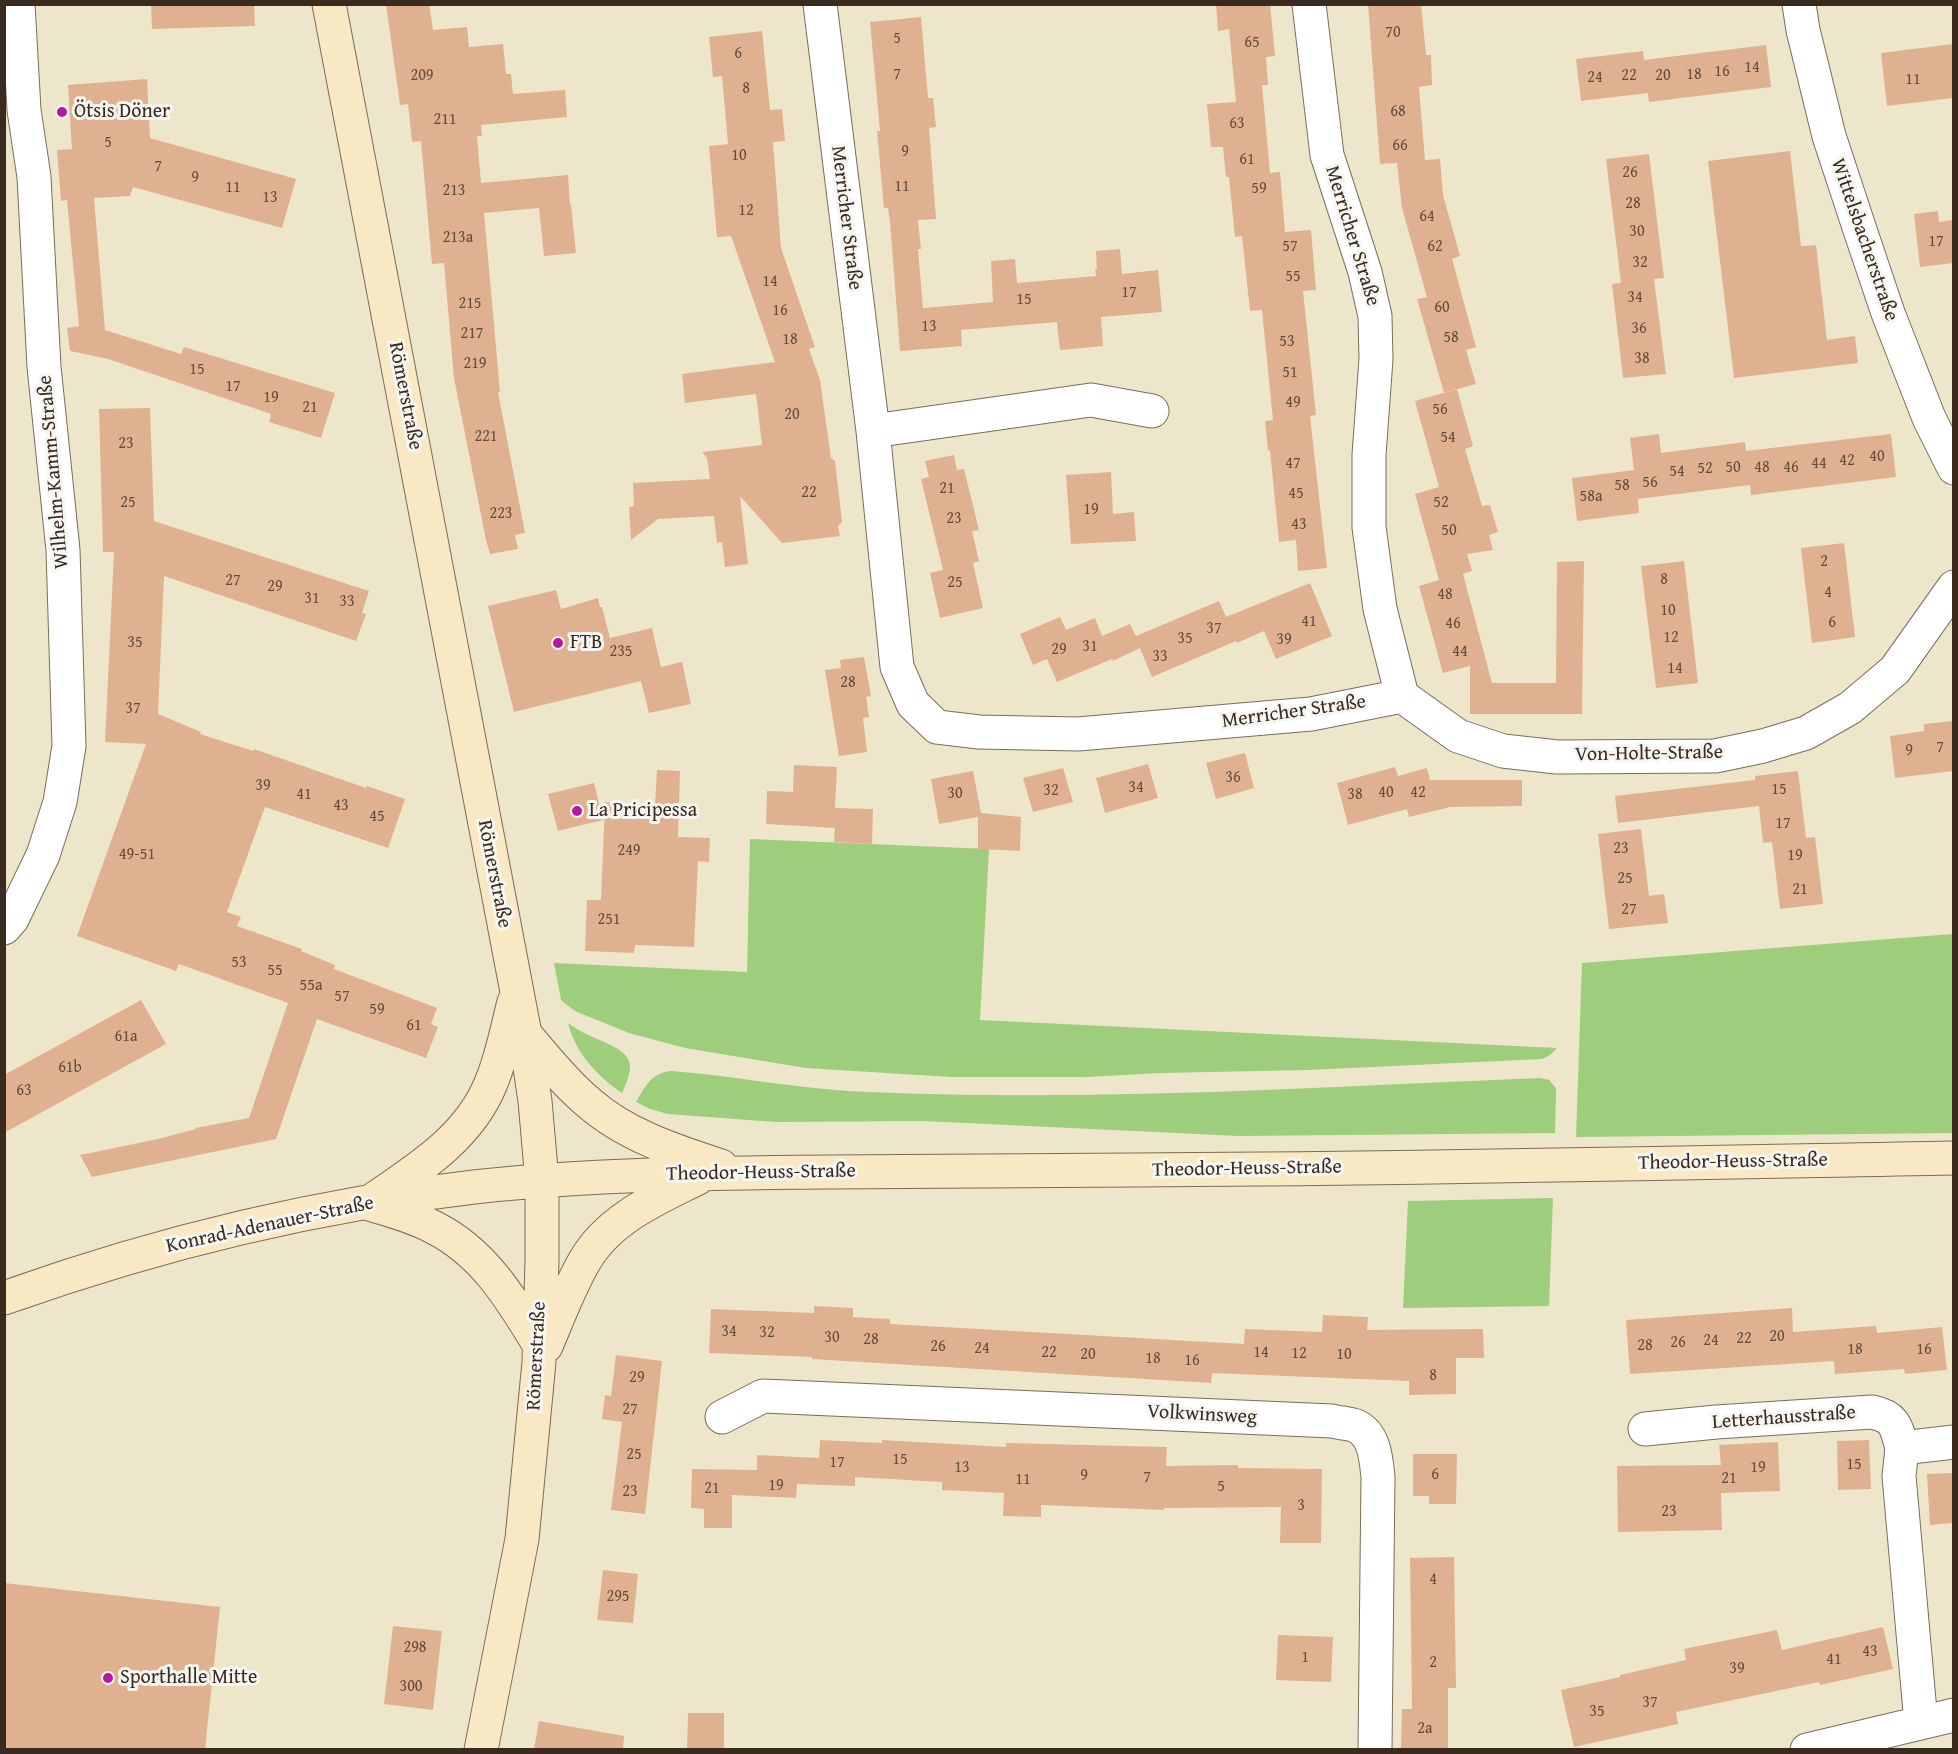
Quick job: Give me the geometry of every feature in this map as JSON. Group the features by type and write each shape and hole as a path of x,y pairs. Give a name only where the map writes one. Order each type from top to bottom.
{"main road":[{"name":"Römerstraße","path":"329,4 525,1034 535,1101 542,1181 539,1354 522,1539 481,1749"},
{"path":"368,1203 439,1152 470,1121 491,1083 516,990"},
{"path":"525,1034 570,1086 611,1120 661,1144 740,1173"},
{"name":"Theodor-Heuss-Straße","path":"542,1181 617,1176 740,1173 1184,1170 1953,1158"},
{"path":"539,1354 584,1261 598,1242 616,1224 633,1213 706,1174"},
{"name":"Konrad-Adenauer-Straße","path":"4,1298 71,1274 233,1229 368,1203 465,1188 542,1181"},
{"path":"368,1203 433,1227 464,1246 504,1289 539,1354"}],"street":[{"name":"Wilhelm-Kamm-Straße","path":"4,928 12,919 43,855 60,802 69,746 63,550 44,368 34,177 14,111 18,4"},
{"name":"Merricher Straße","path":"820,4 873,431 897,667 913,704 937,727 979,732 1078,734 1311,714 1402,696 1380,609 1369,527 1368,455 1376,360 1376,316 1365,272 1327,155 1309,4"},
{"name":"Wittelsbacherstraße","path":"1799,4 1803,30 1829,136 1859,227 1888,313 1929,418 1953,468"},
{"path":"873,431 1091,400 1152,411"},
{"name":"Von-Holte-Straße","path":"1402,696 1458,736 1503,751 1557,757 1714,756 1763,746 1806,733 1850,708 1895,670 1953,587"},
{"name":"Volkwinsweg","path":"722,1417 763,1396 1332,1421 1357,1426 1370,1438 1376,1456 1378,1477 1375,1749"},
{"name":"Letterhausstraße","path":"1645,1430 1716,1422 1872,1412 1886,1415 1895,1425 1902,1448 1899,1476 1921,1723"},
{"path":"1902,1448 1953,1442"},
{"path":"1807,1749 1953,1715"}],"green space":[{"path":"750,839 989,849 980,1020 1557,1048 1542,1059 1086,1077 951,1077 806,1068 685,1048 629,1033 575,1011 561,1000 554,963 747,972"},
{"path":"1953,934 1953,1133 1576,1137 1582,963"},
{"path":"568,1023 626,1055 630,1067 622,1093 588,1062 576,1044"},
{"path":"671,1071 844,1091 953,1095 1205,1092 1540,1078 1549,1080 1556,1088 1555,1133 1239,1136 923,1121 776,1122 668,1114 636,1102 654,1078"},
{"path":"1553,1198 1549,1306 1403,1308 1408,1201"}],"building":[{"path":"151,4 254,4 255,26 152,29"},
{"path":"386,4 429,4 433,30 467,27 469,47 503,44 506,74 511,74 513,94 565,90 567,117 481,125 482,136 477,136 481,183 568,175 576,253 544,256 539,208 484,213 500,392 498,392 525,533 515,535 518,549 490,554 486,540 454,378 444,263 432,264 421,141 412,142 408,104 400,105"},
{"path":"1216,4 1270,4 1275,56 1266,57 1268,85 1262,85 1270,173 1280,172 1285,232 1311,230 1316,290 1303,291 1316,415 1310,416 1327,568 1298,571 1296,540 1279,542 1265,421 1273,420 1262,310 1250,311 1242,236 1235,237 1229,177 1226,177 1223,147 1211,147 1207,104 1236,102 1229,29 1218,31"},
{"path":"1368,4 1421,4 1426,55 1431,55 1432,85 1419,87 1425,160 1440,159 1443,195 1460,256 1452,259 1476,347 1466,350 1476,384 1444,393 1417,299 1427,297 1402,208 1397,163 1380,164"},
{"path":"921,17 928,98 933,98 936,127 929,128 936,219 918,220 923,308 993,302 991,261 1015,259 1017,283 1096,276 1096,251 1120,249 1122,274 1158,270 1162,312 1101,317 1103,346 1060,350 1057,322 961,330 962,346 900,351 890,222 888,208 884,208 870,22"},
{"path":"762,31 770,110 782,109 785,141 773,142 781,248 815,347 809,349 820,380 831,458 835,461 842,522 838,526 840,536 782,543 740,496 748,564 725,567 722,542 717,543 714,516 658,519 631,540 629,507 634,506 633,483 710,479 707,458 702,452 762,445 756,394 685,403 682,374 775,362 731,236 717,237 709,146 728,144 722,76 713,77 709,37"},
{"path":"1953,44 1953,98 1887,106 1881,53"},
{"path":"1766,45 1771,87 1649,102 1648,93 1581,101 1576,59 1643,51 1644,60"},
{"path":"147,79 150,138 296,179 282,228 133,187 130,196 94,198 105,330 181,354 184,347 335,393 321,438 269,422 271,414 108,359 70,351 67,328 79,326 67,200 61,201 57,150 72,149 68,85"},
{"path":"1790,151 1801,246 1816,245 1827,340 1855,336 1858,363 1734,378 1708,161"},
{"path":"1649,154 1664,278 1654,279 1666,374 1623,378 1612,284 1621,283 1606,159"},
{"path":"1938,211 1939,222 1953,220 1953,263 1920,267 1914,214"},
{"path":"1457,389 1473,446 1465,449 1482,506 1490,505 1498,532 1489,535 1493,550 1467,554 1472,571 1463,574 1492,683 1556,683 1557,562 1584,561 1582,714 1470,714 1470,666 1443,673 1419,586 1439,580 1415,494 1439,487 1415,401"},
{"path":"150,408 154,521 369,591 362,613 366,614 356,641 164,576 158,714 201,732 200,734 253,751 254,749 366,788 367,786 405,799 388,848 265,807 227,912 241,917 237,926 302,949 301,951 335,965 334,969 437,1008 431,1024 438,1027 426,1058 317,1019 276,1139 92,1177 80,1155 249,1118 288,1003 179,964 176,971 77,936 146,744 105,742 114,552 103,552 99,409"},
{"path":"1659,434 1661,453 1745,442 1746,451 1891,434 1896,477 1751,495 1750,485 1638,499 1639,513 1577,521 1572,478 1634,470 1630,438"},
{"path":"954,455 957,470 964,469 979,530 972,531 979,561 973,563 983,608 940,618 930,573 943,570 921,479 929,477 925,461"},
{"path":"1111,472 1113,514 1134,512 1136,541 1071,544 1066,475"},
{"path":"1844,543 1855,637 1812,643 1801,548"},
{"path":"1684,561 1698,683 1656,688 1641,566"},
{"path":"1310,583 1332,636 1276,659 1264,631 1152,677 1140,648 1057,682 1047,659 1033,665 1020,634 1060,617 1066,630 1095,618 1102,636 1130,624 1136,636 1219,601 1226,617"},
{"path":"556,590 561,609 598,598 610,638 652,628 661,667 682,662 691,704 649,713 641,681 514,712 488,606"},
{"path":"864,657 871,696 866,697 869,717 863,718 867,752 839,756 825,670 841,668 840,660"},
{"path":"1953,721 1953,771 1895,778 1890,736 1924,731 1924,724"},
{"path":"1245,753 1254,788 1216,799 1206,763"},
{"path":"1148,764 1158,798 1105,813 1096,778"},
{"path":"794,765 837,767 835,808 873,809 872,844 834,842 835,828 766,824 767,791 793,792"},
{"path":"1395,767 1398,776 1427,768 1430,780 1522,780 1522,806 1450,807 1409,817 1407,809 1348,825 1337,783"},
{"path":"1063,768 1073,802 1033,812 1023,778"},
{"path":"657,770 680,771 678,837 710,838 709,862 698,861 694,947 635,945 634,953 585,951 587,900 601,900 605,802 655,805"},
{"path":"973,771 981,813 1021,817 1020,851 978,849 978,817 939,824 931,779"},
{"path":"1798,771 1806,838 1815,837 1823,904 1780,909 1772,842 1763,843 1759,806 1618,823 1615,796 1755,780 1755,776"},
{"name":"La Pricipessa","path":"594,783 603,820 558,831 548,794"},
{"path":"1641,829 1649,896 1664,894 1668,923 1609,929 1598,834"},
{"path":"141,1000 166,1044 4,1133 4,1075"},
{"path":"814,1306 853,1308 853,1317 890,1319 890,1324 1244,1344 1245,1329 1322,1332 1323,1315 1368,1317 1367,1330 1483,1329 1484,1358 1456,1358 1456,1394 1409,1395 1409,1381 1212,1373 1211,1383 812,1359 812,1357 709,1353 711,1309 814,1313"},
{"path":"1792,1308 1793,1332 1876,1326 1877,1333 1942,1327 1947,1370 1905,1374 1904,1369 1835,1374 1834,1361 1630,1374 1626,1320"},
{"path":"616,1355 662,1361 645,1514 611,1510 622,1422 602,1419 605,1395 611,1396"},
{"path":"820,1440 882,1443 882,1440 1006,1447 1006,1443 1167,1447 1166,1466 1238,1465 1238,1468 1322,1469 1321,1543 1280,1543 1281,1507 1164,1508 1164,1510 1041,1505 1041,1517 1003,1516 1004,1493 942,1490 942,1482 855,1477 855,1486 797,1484 796,1498 732,1495 732,1528 704,1528 704,1509 691,1508 692,1469 757,1470 757,1455 819,1458"},
{"path":"1869,1440 1871,1489 1838,1490 1837,1441"},
{"path":"1778,1442 1780,1491 1721,1493 1722,1530 1618,1532 1617,1466 1721,1465 1719,1445"},
{"path":"1413,1454 1457,1454 1456,1504 1429,1504 1429,1496 1413,1496"},
{"path":"1953,1473 1953,1523 1930,1525 1927,1474"},
{"path":"1454,1557 1456,1688 1448,1688 1448,1749 1401,1749 1402,1709 1412,1709 1410,1558"},
{"path":"603,1570 638,1574 633,1623 597,1620"},
{"name":"Sporthalle Mitte","path":"4,1583 220,1607 205,1749 4,1749"},
{"path":"393,1626 442,1631 433,1710 384,1704"},
{"path":"1883,1627 1893,1669 1676,1712 1678,1724 1574,1747 1561,1690 1686,1660 1684,1649 1777,1630 1782,1650"},
{"path":"1278,1635 1333,1637 1331,1682 1276,1680"},
{"path":"688,1713 724,1713 724,1749 687,1749"},
{"path":"539,1721 624,1736 623,1749 534,1749"}],"place":[{"name":"Ötsis Döner","path":"62,112"},
{"name":"FTB","path":"558,643"},
{"name":"La Pricipessa","path":"577,811"},
{"name":"Sporthalle Mitte","path":"108,1678"}]}
